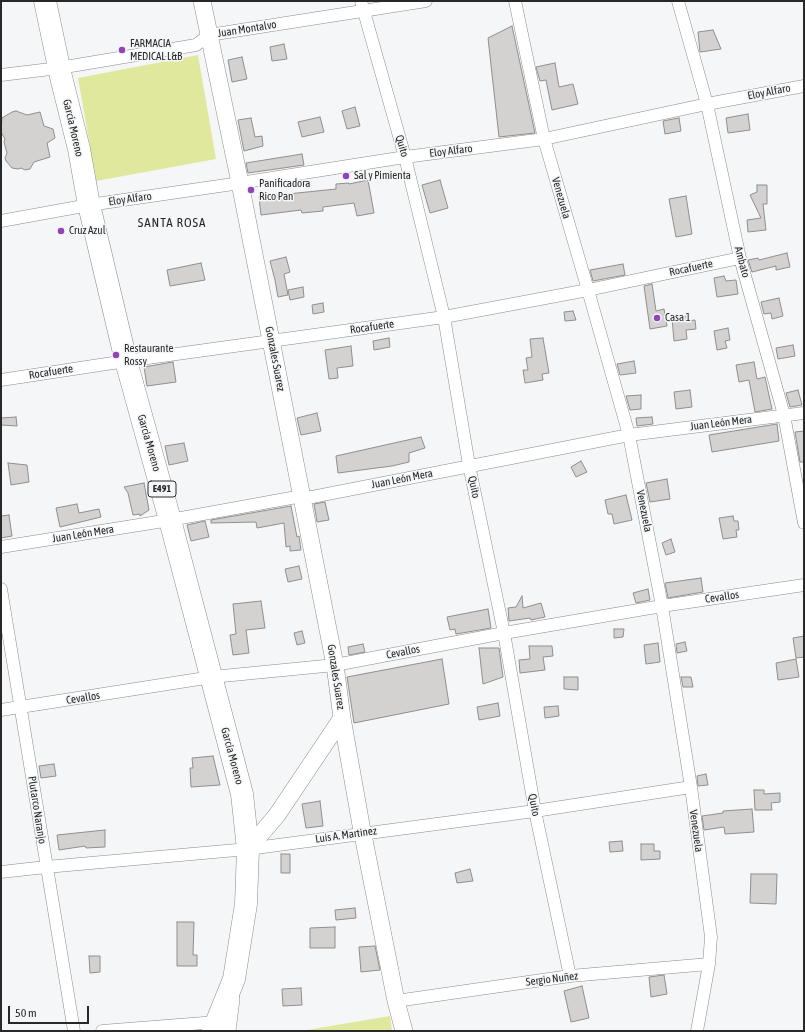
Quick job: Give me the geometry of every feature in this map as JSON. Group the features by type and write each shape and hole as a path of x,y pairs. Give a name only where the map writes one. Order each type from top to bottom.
{"highway":[{"name":"García Moreno","path":"45,1 59,68 79,149 89,205 126,361 170,520 242,794 248,849 246,904 234,979 219,1028"}],"street":[{"name":"Gonzales Suarez","path":"202,1 302,496 335,665 342,718 363,833 396,1001 404,1031"},
{"name":"Juan Montalvo","path":"1,75 59,68 196,46 209,35 362,6 426,1"},
{"name":"Venezuela","path":"514,1 544,138 629,435 662,606 711,937 709,964 697,1031"},
{"name":"Ambato","path":"678,1 707,104 740,258 784,415 804,522"},
{"name":"Quito","path":"362,6 405,157 444,317 469,465 504,633 535,811 570,976"},
{"name":"Eloy Alfaro","path":"1,221 89,205 240,184 405,157 544,138 707,104 804,86"},
{"name":"Rocafuerte","path":"1,380 126,361 444,317 588,290 740,258"},
{"name":"Juan León Mera","path":"1,547 170,520 302,496 312,497 469,465 629,435 804,413"},
{"name":"Cevallos","path":"1,710 212,677 335,665 504,633 804,584"},
{"name":"Plutarco Naranjo","path":"1,589 74,1031"},
{"name":"Gonzales Suarez","path":"248,849 277,815 342,718"},
{"name":"Luis A. Martinez","path":"1,872 248,849 535,811 690,787"},
{"name":"Sergio Nuñez","path":"396,1001 570,976 709,964"},
{"path":"102,1031 219,1028"}],"green space":[{"path":"198,55 216,159 96,181 78,78"},
{"path":"390,1016 392,1031 301,1031"}],"building":[{"path":"512,26 535,133 499,137 488,38"},
{"path":"713,30 721,49 700,52 698,32"},
{"path":"284,44 287,59 272,61 270,47"},
{"path":"242,57 247,79 232,82 228,60"},
{"path":"555,63 559,87 573,84 578,104 552,110 546,80 540,81 536,67"},
{"path":"355,107 360,126 347,129 342,111"},
{"path":"16,111 27,115 40,112 44,126 53,129 55,138 47,143 50,157 34,162 30,169 25,170 21,168 12,168 6,161 5,158 7,153 4,142 5,139 1,132 2,118"},
{"path":"748,114 750,130 728,133 726,118"},
{"path":"320,117 324,132 302,137 298,122"},
{"path":"251,118 255,137 262,136 263,146 244,151 238,120"},
{"path":"679,118 681,131 665,134 663,121"},
{"path":"302,154 304,165 248,173 246,163"},
{"path":"368,180 374,213 357,216 354,203 323,207 323,211 302,213 301,210 261,215 259,197 336,189 336,184 349,184"},
{"path":"440,180 448,208 430,213 422,185"},
{"path":"757,185 767,185 767,204 763,204 766,230 748,232 747,220 761,218 750,195 757,192"},
{"path":"686,196 692,234 676,237 669,199"},
{"path":"787,253 790,267 776,270 776,266 752,272 748,260 758,258 759,260"},
{"path":"286,257 290,272 284,274 288,295 278,297 270,261"},
{"path":"201,263 205,280 170,286 167,270"},
{"path":"623,264 625,275 593,281 590,270"},
{"path":"724,276 726,281 736,280 738,294 717,297 714,278"},
{"name":"Casa 1","path":"652,284 656,311 664,309 667,326 650,329 644,286"},
{"path":"303,287 304,297 290,300 288,290"},
{"path":"779,298 783,316 772,319 771,313 764,314 761,302"},
{"path":"323,303 324,312 313,314 312,305"},
{"path":"573,311 576,320 565,321 564,312"},
{"path":"687,316 687,321 695,320 696,329 686,330 687,339 674,341 672,318"},
{"path":"728,328 730,340 725,341 727,348 717,350 714,331"},
{"path":"389,338 390,347 374,350 373,341"},
{"path":"543,338 549,373 542,374 543,380 525,383 523,370 528,370 526,358 532,357 530,339"},
{"path":"793,345 795,356 778,359 776,348"},
{"path":"351,346 353,366 337,368 338,378 329,379 325,350"},
{"path":"634,361 636,373 620,375 617,364"},
{"path":"173,362 176,382 147,386 144,367"},
{"path":"754,362 757,379 765,377 772,409 755,412 749,380 739,382 736,365"},
{"path":"690,390 692,407 676,409 674,392"},
{"path":"798,390 802,405 790,407 786,393"},
{"path":"641,395 641,409 630,410 626,396"},
{"path":"317,413 321,431 301,435 297,418"},
{"path":"16,417 17,426 1,425 1,418"},
{"path":"652,417 653,424 637,426 636,418"},
{"path":"777,424 779,441 712,452 709,435"},
{"path":"804,431 804,462 800,462 795,432"},
{"path":"421,437 425,448 409,453 409,462 392,466 338,473 336,456"},
{"path":"184,443 188,461 169,465 165,446"},
{"path":"581,461 587,472 576,477 571,467"},
{"path":"8,463 27,465 29,482 11,485"},
{"path":"667,479 670,499 650,502 646,483"},
{"path":"144,483 149,510 140,516 140,514 133,515 128,493 124,487"},
{"path":"626,495 632,520 614,524 612,514 608,514 605,500"},
{"path":"325,502 329,520 317,522 314,504"},
{"path":"77,504 79,513 99,509 101,517 60,527 56,508"},
{"path":"291,506 301,550 290,551 290,546 286,547 284,523 257,528 256,522 211,523 211,520"},
{"path":"9,515 12,536 1,538 1,516"},
{"path":"733,516 734,521 738,521 739,530 736,530 737,537 723,539 719,518"},
{"path":"205,521 209,537 191,541 187,525"},
{"path":"671,539 675,552 666,555 662,543"},
{"path":"299,566 302,579 288,582 285,569"},
{"path":"701,578 703,592 668,598 665,583"},
{"path":"648,589 650,600 636,603 633,593"},
{"path":"522,596 523,608 541,603 545,617 531,620 530,618 509,621 508,608 516,607"},
{"path":"261,601 265,628 246,630 249,653 233,655 230,635 236,634 233,604"},
{"path":"488,609 491,628 456,634 455,629 450,630 447,617"},
{"path":"614,629 624,629 623,637 614,638"},
{"path":"302,631 305,643 297,645 294,633"},
{"path":"804,636 804,657 796,658 793,638"},
{"path":"685,642 687,651 677,653 676,644"},
{"path":"658,643 660,662 646,664 644,645"},
{"path":"363,644 365,652 349,655 348,647"},
{"path":"529,646 552,646 553,656 543,657 545,670 520,673 519,660 530,659"},
{"path":"479,648 499,648 503,677 483,684"},
{"path":"442,659 449,704 354,723 347,677"},
{"path":"796,659 799,677 778,680 776,663"},
{"path":"564,677 578,677 578,690 564,689"},
{"path":"681,677 691,677 693,687 683,687"},
{"path":"498,703 500,716 479,720 477,707"},
{"path":"558,706 559,716 545,718 544,707"},
{"path":"213,756 220,785 191,787 190,768 193,768 192,758"},
{"path":"54,764 56,776 41,778 39,766"},
{"path":"706,774 708,785 698,786 697,776"},
{"path":"754,790 764,790 764,794 780,793 780,802 771,803 772,810 755,810"},
{"path":"320,801 323,826 306,828 302,804"},
{"path":"752,809 754,832 725,834 724,827 704,830 702,816 723,813 723,811"},
{"path":"105,830 105,847 86,848 85,846 59,850 57,835"},
{"path":"622,841 623,851 610,852 609,842"},
{"path":"641,844 654,844 654,851 660,851 660,859 641,860"},
{"path":"281,854 290,854 290,873 281,873"},
{"path":"470,869 473,881 457,883 455,873"},
{"path":"751,874 777,874 776,904 750,903"},
{"path":"355,908 356,918 336,920 335,910"},
{"path":"177,922 194,922 193,955 197,955 197,966 177,966"},
{"path":"335,927 335,948 310,948 310,928"},
{"path":"375,946 380,970 361,972 359,947"},
{"path":"89,956 100,956 100,972 90,973"},
{"path":"664,975 667,994 651,997 649,977"},
{"path":"582,986 589,1018 571,1022 564,991"},
{"path":"301,988 302,1005 283,1006 282,989"}],"place":[{"name":"FARMACIA MEDICAL L&B","path":"122,50"},
{"name":"Sal y Pimienta","path":"346,176"},
{"name":"Panificadora Rico Pan","path":"251,190"},
{"name":"Cruz Azul","path":"61,231"},
{"name":"Casa 1","path":"657,318"},
{"name":"Restaurante Rossy","path":"116,355"}],"district":[{"name":"SANTA ROSA","path":"172,223"}]}
